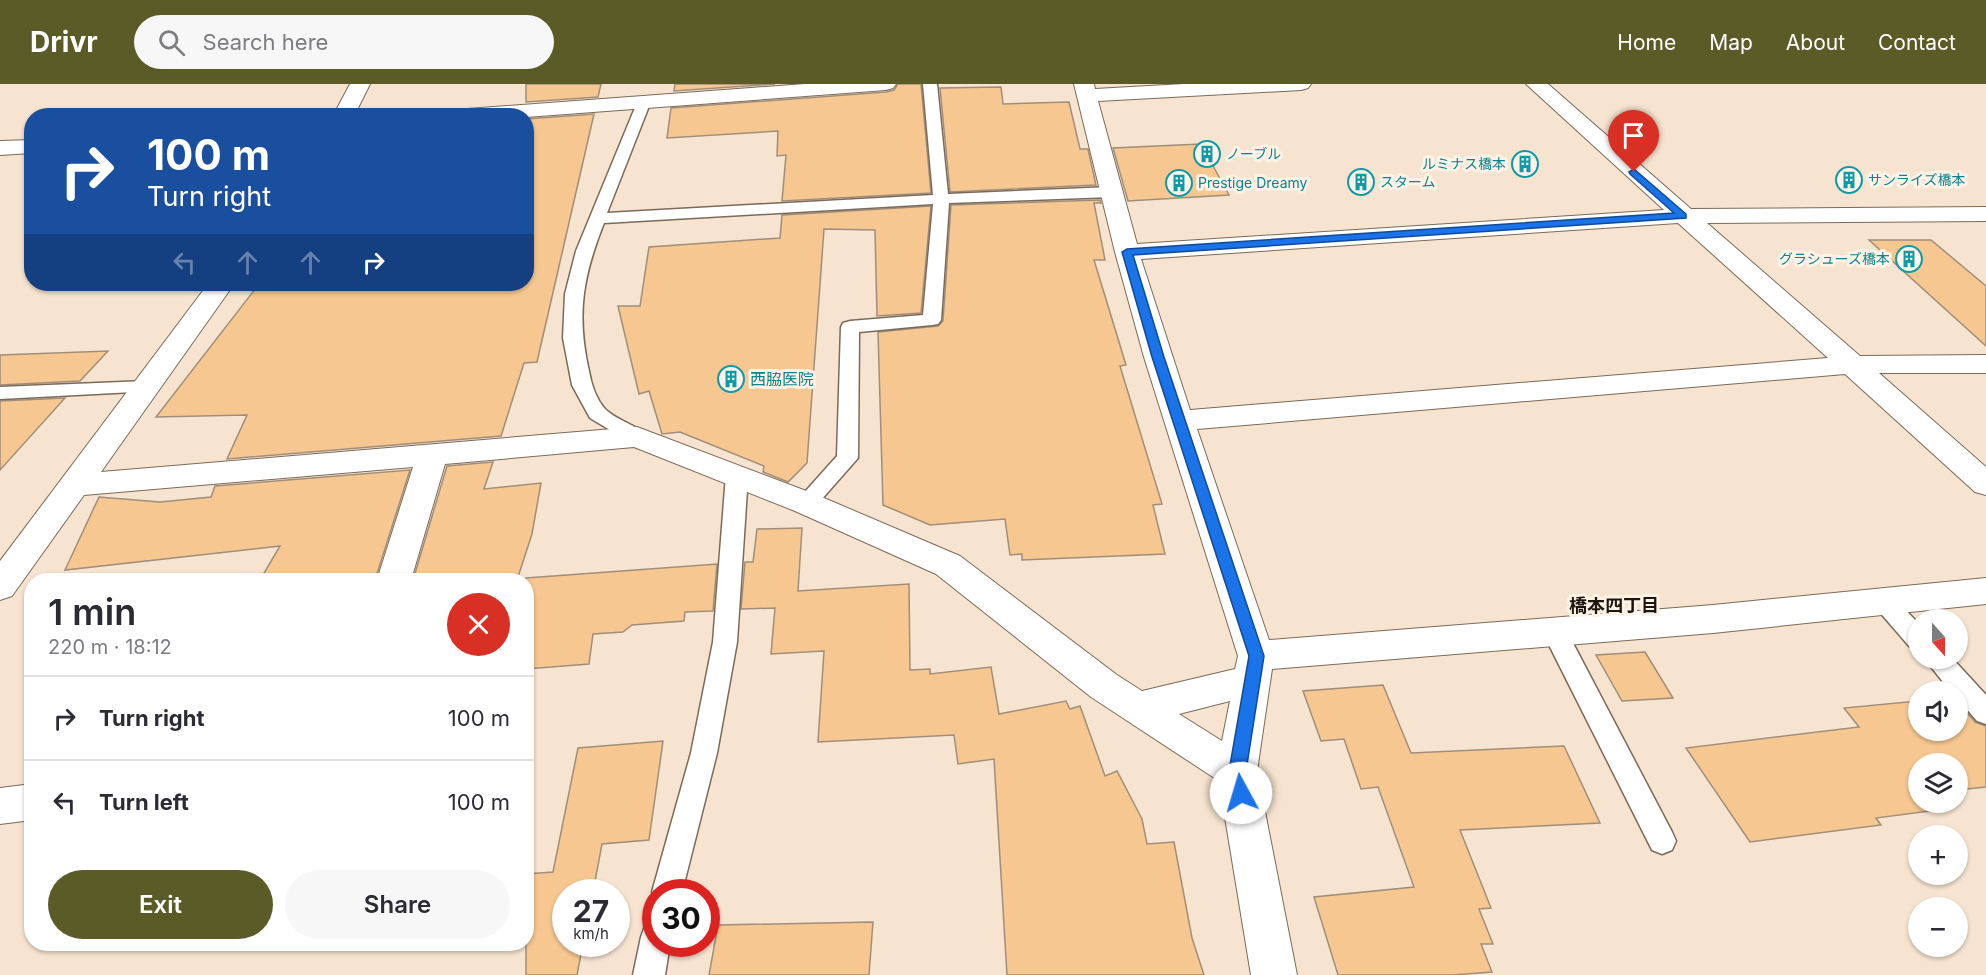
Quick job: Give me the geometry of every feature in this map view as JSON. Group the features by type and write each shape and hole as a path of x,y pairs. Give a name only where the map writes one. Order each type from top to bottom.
{"street":[{"path":"346,108 360,84"},
{"path":"534,110 886,84"},
{"path":"1274,975 1237,771 1254,668 1127,252 1086,89 1300,84"},
{"path":"1536,84 1986,484"},
{"path":"0,148 24,146"},
{"path":"1127,252 1682,216 1986,214"},
{"path":"0,587 216,291"},
{"path":"1180,421 1853,365 1986,364"},
{"path":"74,485 637,437 806,502 948,565 1104,687 1237,771"},
{"path":"396,573 432,454"},
{"path":"1137,708 1254,668 1555,633 1885,603 1986,591"},
{"path":"0,806 24,803"}],"lane":[{"path":"806,502 847,458 850,327 932,320 941,199 930,84"},
{"path":"637,437 597,412 582,385 572,338 574,294 578,272 644,101"},
{"path":"599,218 1112,192"},
{"path":"0,393 146,387"},
{"path":"670,879 704,753 725,642 737,475"},
{"path":"1885,603 1908,628"},
{"path":"1555,633 1662,841"},
{"path":"1946,669 1986,713"},
{"path":"650,975 653,957"}],"building":[{"path":"526,84 601,84 598,97 526,102"},
{"path":"675,84 775,84 674,91"},
{"path":"898,84 921,84 931,193 782,201 786,155 777,156 778,131 667,138 671,108 886,92 894,90"},
{"path":"1001,87 1003,104 1069,102 1080,149 1088,149 1096,185 950,192 940,88"},
{"path":"594,114 537,362 524,363 501,436 227,459 247,415 156,417 254,291 534,291 534,118"},
{"path":"1201,144 1229,195 1128,201 1113,148"},
{"path":"1100,200 1101,203 1094,203 1105,260 1094,260 1126,365 1120,366 1162,504 1153,505 1165,554 1022,560 1022,554 1010,555 1005,519 930,525 883,505 878,332 938,326 943,321 951,205"},
{"path":"931,206 921,313 877,316 875,230 824,229 807,463 788,482 763,472 764,466 680,432 662,434 649,391 639,394 618,306 640,306 649,247 780,238 782,215"},
{"path":"1869,240 1931,240 1986,286 1986,346"},
{"path":"108,351 80,381 0,385 0,355"},
{"path":"65,398 0,470 0,401"},
{"path":"493,462 484,489 541,483 532,534 519,573 415,573 447,466"},
{"path":"410,470 377,573 264,573 280,546 65,570 99,497 160,502 211,497 215,486"},
{"path":"802,528 798,591 909,584 910,670 930,669 930,674 991,667 999,714 1066,701 1070,709 1080,706 1105,776 1117,771 1142,819 1147,844 1174,842 1192,938 1204,975 1007,975 994,759 958,764 954,735 818,742 824,651 771,654 775,608 741,609 745,562 753,562 757,529"},
{"path":"717,564 713,611 685,612 684,621 632,625 623,632 593,634 589,664 534,668 534,577"},
{"path":"1645,652 1673,698 1622,701 1596,655"},
{"path":"1383,685 1411,753 1564,746 1600,823 1460,830 1491,908 1479,909 1493,944 1481,944 1492,972 1452,975 1338,975 1314,897 1414,887 1378,787 1361,789 1344,739 1321,741 1303,691"},
{"path":"1908,702 1908,741 1968,741 1968,714 1975,722 1986,726 1986,787 1968,789 1968,753 1908,753 1908,813 1914,813 1876,818 1881,825 1750,842 1686,748 1859,727 1844,708"},
{"path":"663,741 649,840 602,844 595,879 552,879 552,957 580,957 577,975 526,975 526,951 534,951 534,873 553,872 578,748"},
{"path":"873,922 869,975 709,975 712,957 720,957 720,925"}],"place":[{"name":"ノーブル","path":"1207,154"},
{"name":"ルミナス橋本","path":"1525,164"},
{"name":"サンライズ橋本","path":"1849,180"},
{"name":"スターム","path":"1361,182"},
{"name":"Prestige Dreamy","path":"1179,183"},
{"name":"グラシューズ橋本","path":"1909,259"},
{"name":"西脇医院","path":"731,379"}],"district":[{"name":"橋本四丁目","path":"1614,606"}],"route":[{"path":"1241,793 1237,771 1256,656 1158,357 1127,252 1682,216 1634,172"}]}
